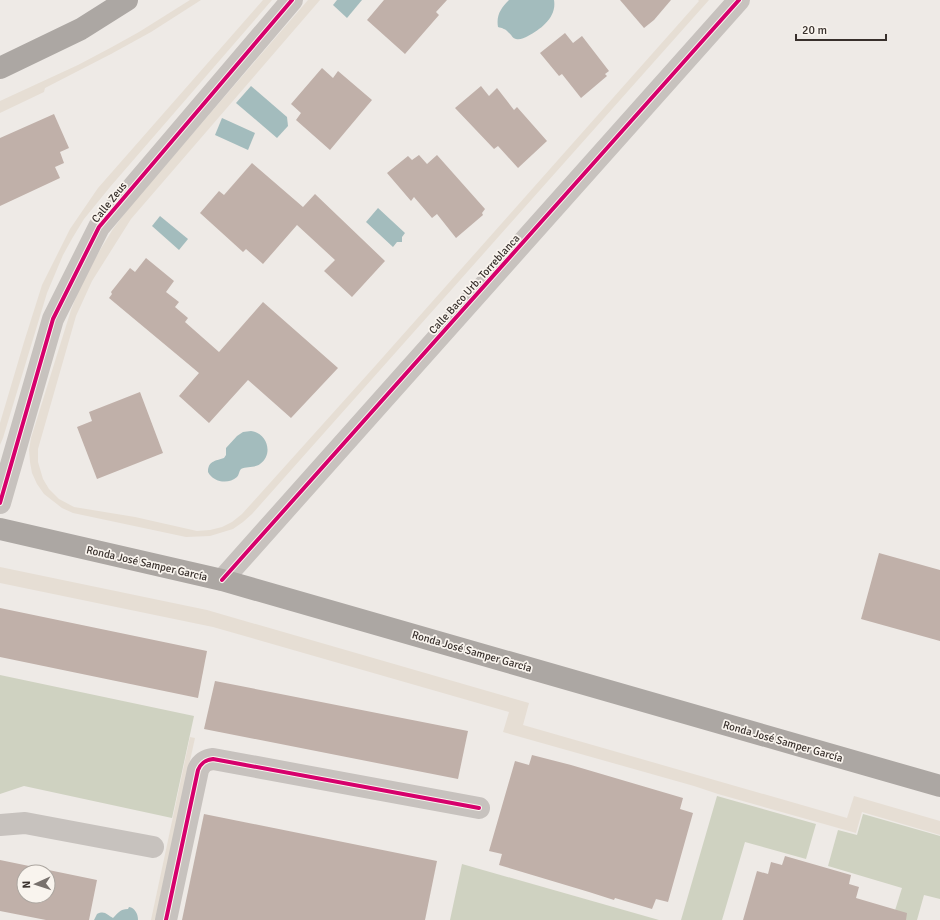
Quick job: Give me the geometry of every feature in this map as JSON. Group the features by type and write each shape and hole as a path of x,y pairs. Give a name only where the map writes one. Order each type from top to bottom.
{"main road":[{"path":"0,68 81,29 127,0"},
{"name":"Ronda José Samper García","path":"0,530 222,580 940,786"}],"street":[{"name":"Calle Zeus","path":"0,503 53,319 99,227 292,0"},
{"name":"Calle Baco Urb. Torreblanca","path":"222,580 739,0"},
{"path":"166,920 198,770 201,764 206,760 213,759 479,808"},
{"path":"0,825 25,823 153,847"}],"green space":[{"path":"0,675 194,716 172,818 24,786 0,794"},
{"path":"717,796 816,824 806,859 745,842 722,920 681,920"},
{"path":"863,814 940,836 940,899 924,895 917,920 892,920 902,888 828,866 838,830 857,835"},
{"path":"462,864 659,920 450,920"}],"shaded area":[{"path":"190,0 201,0 151,32 45,88 44,92 0,113 0,101 78,65 112,47"},
{"path":"263,0 272,0 110,187 84,219 73,237 63,255 47,293 0,445 0,423 42,285 70,229 98,188"},
{"path":"308,0 320,0 131,219 92,281 76,316 38,449 38,462 43,479 49,489 59,499 74,507 135,517 197,531 222,527 232,522 242,514 376,365 699,1 698,0 709,0 252,514 243,522 233,529 210,536 186,537 73,513 62,508 44,494 37,484 32,473 29,450 31,438 71,310 82,282 113,229 131,205"},
{"path":"0,567 207,610 529,703 523,725 847,818 854,796 940,821 940,835 862,812 856,833 718,794 503,732 509,712 213,627 0,583"},
{"path":"190,737 195,738 155,920 151,920"}],"water":[{"path":"337,0 362,0 347,18 333,5"},
{"path":"509,0 554,0 553,12 547,22 538,30 522,39 514,38 508,32 498,27 500,12"},
{"path":"251,86 287,117 288,126 277,138 236,103"},
{"path":"222,118 255,133 248,150 215,135"},
{"path":"378,208 405,233 402,237 402,242 397,242 393,247 366,222"},
{"path":"160,216 188,239 179,250 152,226"},
{"path":"251,431 261,436 267,444 268,450 264,460 260,464 253,467 241,469 237,477 229,481 225,482 213,478 208,472 209,466 215,461 224,458 226,455 226,448 237,436 243,432"},
{"path":"129,907 136,912 138,920 94,920 97,914 102,913 106,913 113,918 119,912 128,909"}],"building":[{"path":"384,0 447,0 436,12 439,15 405,54 367,20"},
{"path":"620,0 671,0 654,20 644,28"},
{"path":"565,33 573,43 582,36 609,71 605,74 607,76 581,98 562,74 559,76 540,53"},
{"path":"322,68 333,78 338,71 372,100 330,150 296,120 301,113 291,104"},
{"path":"481,86 489,96 497,88 514,110 517,107 547,141 518,168 498,146 494,149 455,108"},
{"path":"54,114 69,148 60,152 64,163 55,167 60,178 0,206 0,138"},
{"path":"419,155 427,164 437,155 485,209 482,213 483,215 456,238 437,214 432,218 414,197 411,201 387,173 408,156 412,160"},
{"path":"252,163 303,207 315,194 385,261 352,297 324,271 335,260 297,225 263,264 246,249 243,252 200,213 219,191 224,195"},
{"path":"146,258 174,281 166,292 179,302 175,307 188,318 185,322 219,352 263,302 338,368 291,418 248,380 209,423 179,396 199,373 109,298 112,294 111,292 130,268 135,272"},
{"path":"140,392 163,453 97,479 77,427 92,421 89,412"},
{"path":"879,553 940,570 940,641 861,619"},
{"path":"0,608 207,651 198,698 0,657"},
{"path":"215,681 468,731 458,779 204,729"},
{"path":"532,755 683,798 680,809 693,813 668,902 656,899 652,909 615,898 614,900 499,865 502,854 489,851 515,761 529,765"},
{"path":"204,814 437,861 425,920 182,920"},
{"path":"785,856 851,875 849,884 859,887 856,898 907,913 906,920 743,920 757,871 768,874 771,862 782,865"},
{"path":"0,860 19,864 16,864 16,904 56,904 56,872 97,880 89,920 46,920 0,911"}],"cycle path":[{"path":"0,503 53,319 99,227 292,0"},
{"path":"222,580 739,0"},
{"path":"166,920 198,770 200,765 208,760 213,759 479,808"}]}
